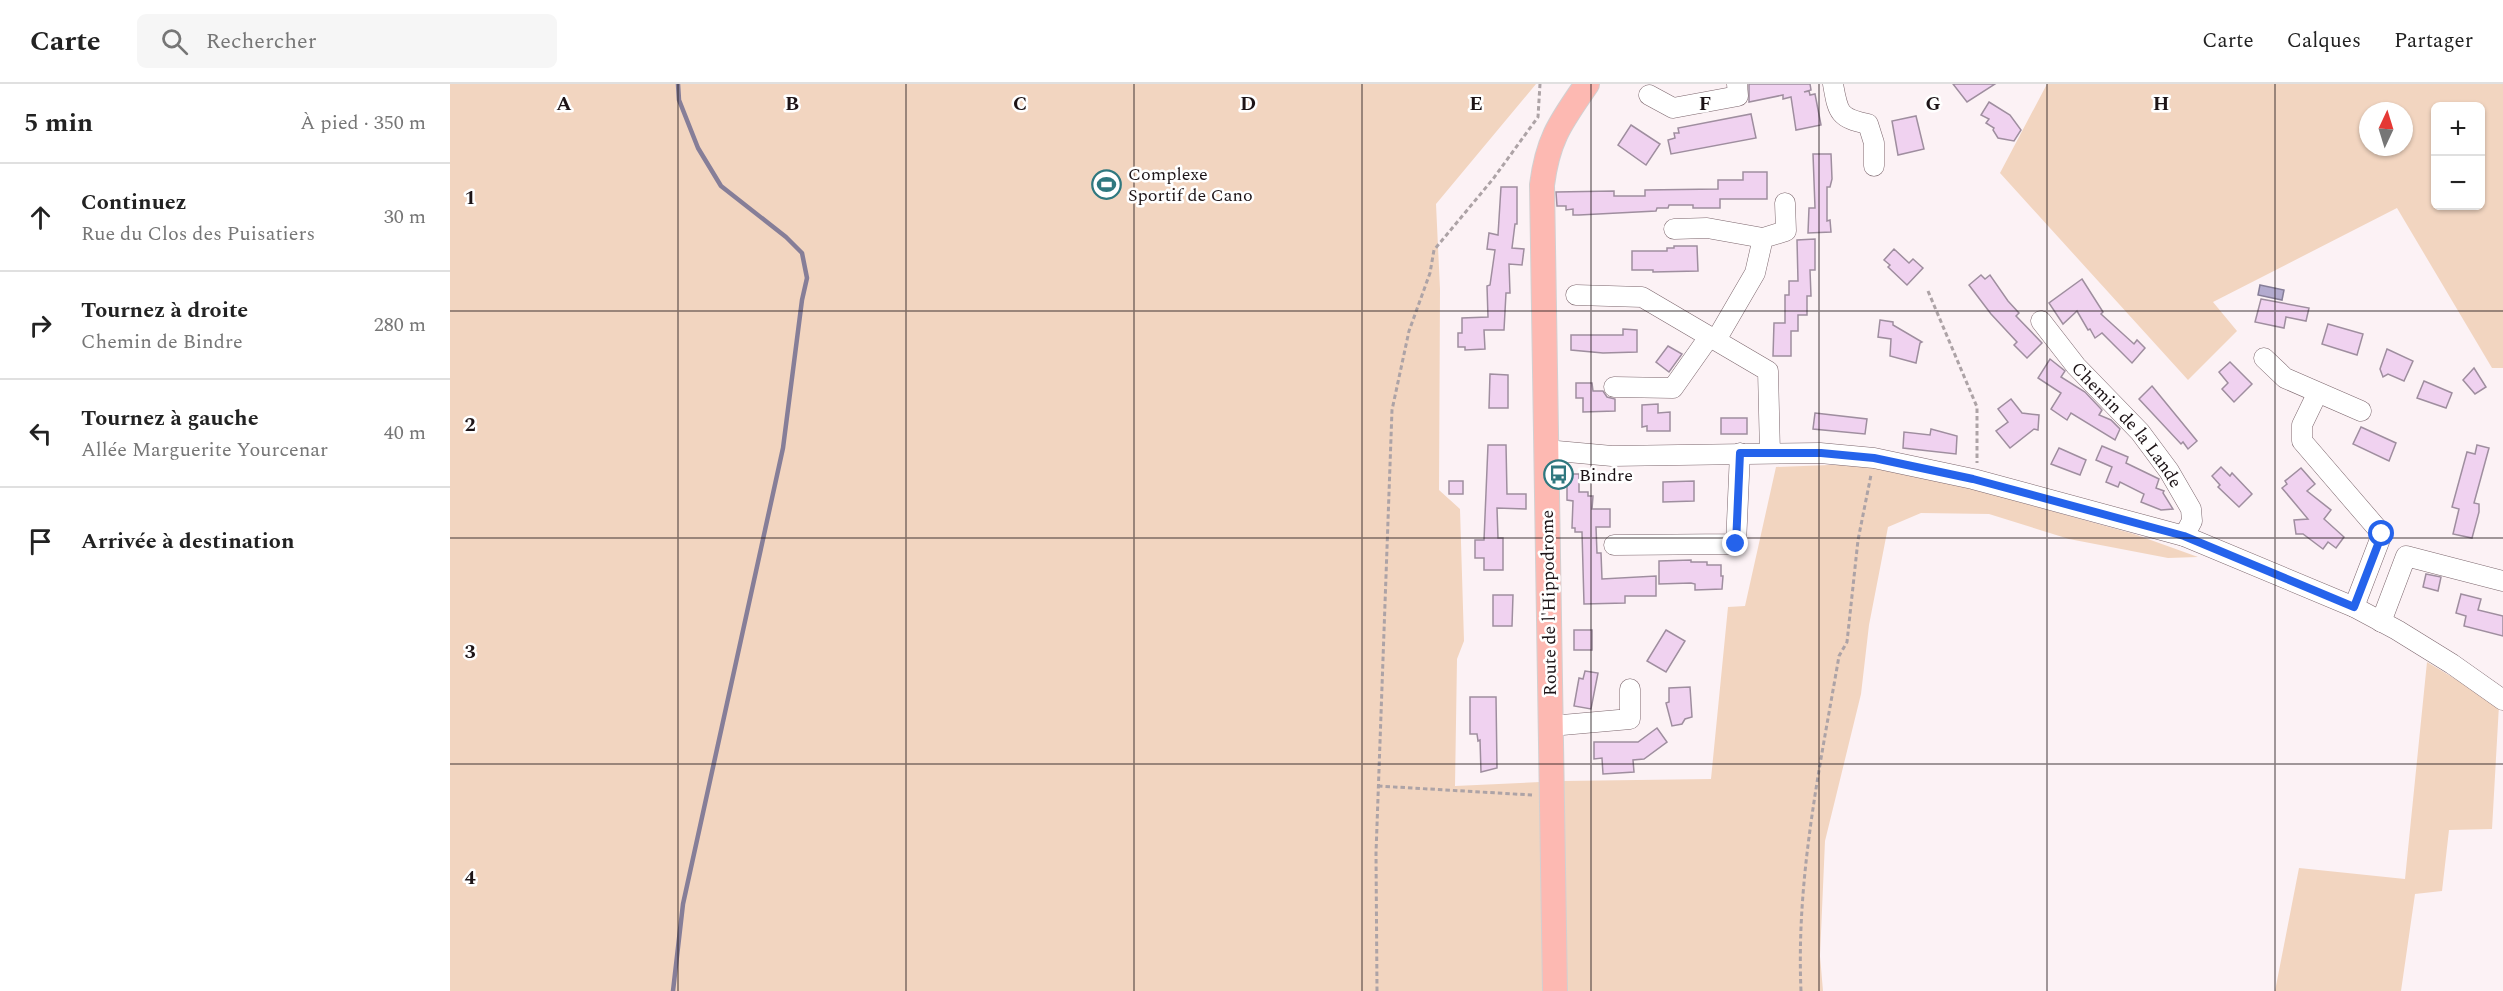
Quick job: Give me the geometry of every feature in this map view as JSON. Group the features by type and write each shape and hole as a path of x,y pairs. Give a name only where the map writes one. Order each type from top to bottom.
{"main road":[{"name":"Route de l'Hippodrome","path":"1555,991 1542,185 1546,155 1552,138 1587,84"}],"street":[{"path":"1649,96 1672,108 1738,96 1737,84"},
{"path":"1833,84 1838,111 1850,120 1868,124 1874,142 1874,166"},
{"path":"1674,229 1707,228 1763,238 1786,231 1785,203"},
{"path":"1614,387 1673,388 1712,338 1755,273 1763,238"},
{"path":"1576,295 1642,297 1768,371 1770,453"},
{"name":"Chemin de la Lande","path":"2041,321 2076,366 2140,432 2169,471 2191,509 2192,521 2184,536"},
{"path":"2264,358 2285,378 2317,394 2361,411"},
{"path":"2317,394 2302,425 2302,441 2382,534 2354,607"},
{"path":"1546,450 1612,456 1821,453 1874,458 1973,479 2184,536 2354,607 2452,664 2503,700"},
{"path":"1614,545 1736,544 1740,453"},
{"path":"2382,622 2406,556 2503,581"},
{"path":"1551,726 1630,719 1630,689"}],"path":[{"path":"1377,991 1378,786 1392,410 1409,331 1430,273 1434,250 1493,179 1538,117 1540,84"},
{"path":"1928,291 1977,407 1977,462 1973,479"},
{"path":"1801,991 1800,911 1810,819 1839,656 1847,642 1858,540 1874,458"},
{"path":"1378,786 1552,796"}],"shaded area":[{"path":"450,84 1536,84 1436,204 1440,289 1439,490 1460,509 1464,641 1457,659 1455,786 1563,781 1711,779 1728,607 1745,606 1776,467 1855,464 1977,490 2134,534 2198,557 2168,558 2069,539 1989,514 1921,513 1888,527 1869,625 1861,694 1825,841 1820,956 1823,991 450,991"},
{"path":"2047,84 2503,84 2503,368 2492,368 2397,208 2213,302 2237,331 2188,380 2000,173"},
{"path":"2260,285 2284,290 2282,300 2258,295"},
{"path":"2427,662 2499,705 2492,829 2449,830 2442,891 2415,894 2401,991 2275,991 2299,868 2405,879"}],"building":[{"path":"1749,84 1810,84 1811,90 1804,92 1809,91 1810,95 1815,94 1821,125 1796,130 1791,97 1783,99 1783,95 1749,102"},
{"path":"1953,84 1995,84 1967,102"},
{"path":"1989,102 2010,115 2021,130 2014,141 1998,138 1994,128 1986,123 1989,119 1981,115"},
{"path":"1751,114 1756,138 1671,154 1668,140 1675,138 1674,133 1679,133 1678,128"},
{"path":"1916,116 1924,149 1898,155 1892,121"},
{"path":"1631,125 1660,144 1646,165 1618,145"},
{"path":"1813,154 1831,154 1832,179 1830,187 1827,187 1827,221 1830,220 1831,232 1808,233 1809,208 1815,208"},
{"path":"1743,172 1767,172 1767,199 1720,199 1720,208 1669,205 1668,208 1657,208 1656,211 1579,215 1573,215 1573,209 1566,210 1566,206 1557,206 1556,192 1614,191 1614,196 1645,196 1645,190 1718,189 1718,180 1743,180"},
{"path":"1501,187 1517,187 1517,224 1515,224 1512,248 1524,249 1522,265 1509,264 1510,293 1506,293 1504,330 1484,330 1485,349 1465,350 1465,347 1458,347 1458,333 1462,333 1462,318 1488,317 1487,286 1490,285 1495,250 1487,249 1489,233 1498,235"},
{"path":"1815,239 1815,270 1810,270 1811,296 1807,296 1807,315 1798,315 1798,331 1791,331 1791,356 1773,356 1774,323 1785,323 1785,295 1789,295 1789,281 1798,281 1797,240"},
{"path":"1674,246 1697,246 1698,271 1632,270 1632,251 1667,251 1667,248 1674,248"},
{"path":"1894,249 1909,263 1913,259 1923,268 1907,285 1884,260"},
{"path":"1981,275 1985,279 1990,275 2019,313 2016,316 2042,343 2027,358 2014,345 2017,342 1991,314 1969,285"},
{"path":"2082,279 2103,312 2101,314 2134,344 2137,340 2145,348 2132,363 2102,333 2095,338 2077,311 2063,324 2049,303"},
{"path":"2261,299 2309,308 2306,321 2286,317 2284,328 2255,322"},
{"path":"1880,320 1893,322 1893,325 1922,342 1916,363 1890,356 1891,339 1878,337"},
{"path":"2328,324 2363,334 2357,355 2322,344"},
{"path":"1623,329 1637,330 1637,352 1603,353 1571,350 1571,335 1623,335"},
{"path":"1668,346 1682,354 1669,372 1656,362"},
{"path":"2387,349 2413,361 2404,381 2388,374 2383,377 2380,369"},
{"path":"2050,359 2065,371 2061,377 2085,392 2102,410 2099,415 2111,420 2120,429 2115,440 2071,413 2067,420 2051,409 2061,393 2038,378"},
{"path":"2230,362 2252,384 2234,402 2222,389 2228,383 2219,372"},
{"path":"2474,368 2486,387 2475,394 2463,380"},
{"path":"1490,374 1508,375 1508,408 1489,408"},
{"path":"2424,381 2452,393 2446,408 2417,398"},
{"path":"1576,383 1592,383 1593,391 1603,391 1607,397 1615,399 1615,411 1583,412 1583,398 1576,398"},
{"path":"2152,386 2197,441 2188,449 2139,399"},
{"path":"2011,399 2022,413 2039,415 2038,430 2034,429 2010,448 1996,431 2008,422 1998,409"},
{"path":"1658,404 1658,413 1670,412 1670,431 1647,431 1647,426 1642,427 1642,405"},
{"path":"1815,413 1867,419 1865,434 1813,429"},
{"path":"1721,418 1747,418 1747,434 1721,434"},
{"path":"2361,427 2396,443 2389,461 2353,444"},
{"path":"1931,429 1957,436 1956,454 1903,448 1904,432 1930,435"},
{"path":"1488,445 1506,445 1507,494 1526,494 1526,509 1497,508 1498,538 1503,538 1503,570 1484,570 1484,558 1475,558 1475,540 1484,540"},
{"path":"2477,445 2489,448 2474,503 2479,504 2479,512 2472,538 2453,534 2459,509 2452,507 2467,452 2475,454"},
{"path":"2102,446 2128,457 2126,463 2159,479 2156,488 2164,491 2173,509 2161,510 2141,502 2144,494 2120,482 2118,487 2106,482 2112,467 2096,460"},
{"path":"2059,448 2086,460 2080,475 2051,464"},
{"path":"2221,467 2230,476 2232,473 2252,494 2239,507 2218,487 2220,485 2212,476"},
{"path":"2301,468 2315,484 2307,491 2331,510 2324,519 2344,537 2336,548 2328,542 2323,549 2303,534 2296,534 2294,520 2308,519 2282,488 2287,484 2285,481"},
{"path":"1567,474 1579,474 1579,492 1588,492 1588,496 1593,496 1592,509 1610,509 1610,527 1596,527 1597,553 1601,553 1602,579 1656,576 1656,596 1625,596 1625,603 1584,604 1582,532 1575,532 1575,528 1572,528 1573,501 1567,500"},
{"path":"1449,481 1463,481 1463,494 1449,494"},
{"path":"1694,481 1694,501 1663,502 1663,482"},
{"path":"1691,560 1691,562 1707,562 1707,565 1721,565 1722,589 1695,590 1695,584 1691,583 1659,584 1659,561"},
{"path":"2426,574 2441,577 2438,591 2423,587"},
{"path":"2461,594 2481,599 2478,610 2503,616 2503,636 2464,626 2466,616 2456,613"},
{"path":"1493,595 1513,595 1512,626 1493,626"},
{"path":"1574,630 1592,630 1592,650 1574,650"},
{"path":"1666,630 1685,641 1666,672 1647,661"},
{"path":"1585,671 1598,673 1591,709 1574,706 1579,678 1583,679"},
{"path":"1690,687 1692,717 1685,719 1682,724 1672,726 1666,703 1669,702 1669,688"},
{"path":"1470,697 1496,697 1497,768 1481,772 1480,740 1478,741 1477,734 1470,734"},
{"path":"1657,728 1667,742 1644,759 1633,760 1634,772 1603,774 1602,758 1594,759 1594,742 1638,742"}],"waterway":[{"path":"673,991 683,904 783,448 802,300 807,278 802,253 786,237 721,186 698,148 679,100 678,84"}],"place":[{"name":"Complexe Sportif de Cano","path":"1107,184"},
{"name":"Bindre","path":"1558,475"}],"route":[{"path":"1736,544 1740,453 1821,453 1874,458 1973,479 2184,536 2354,607 2382,534"}]}
